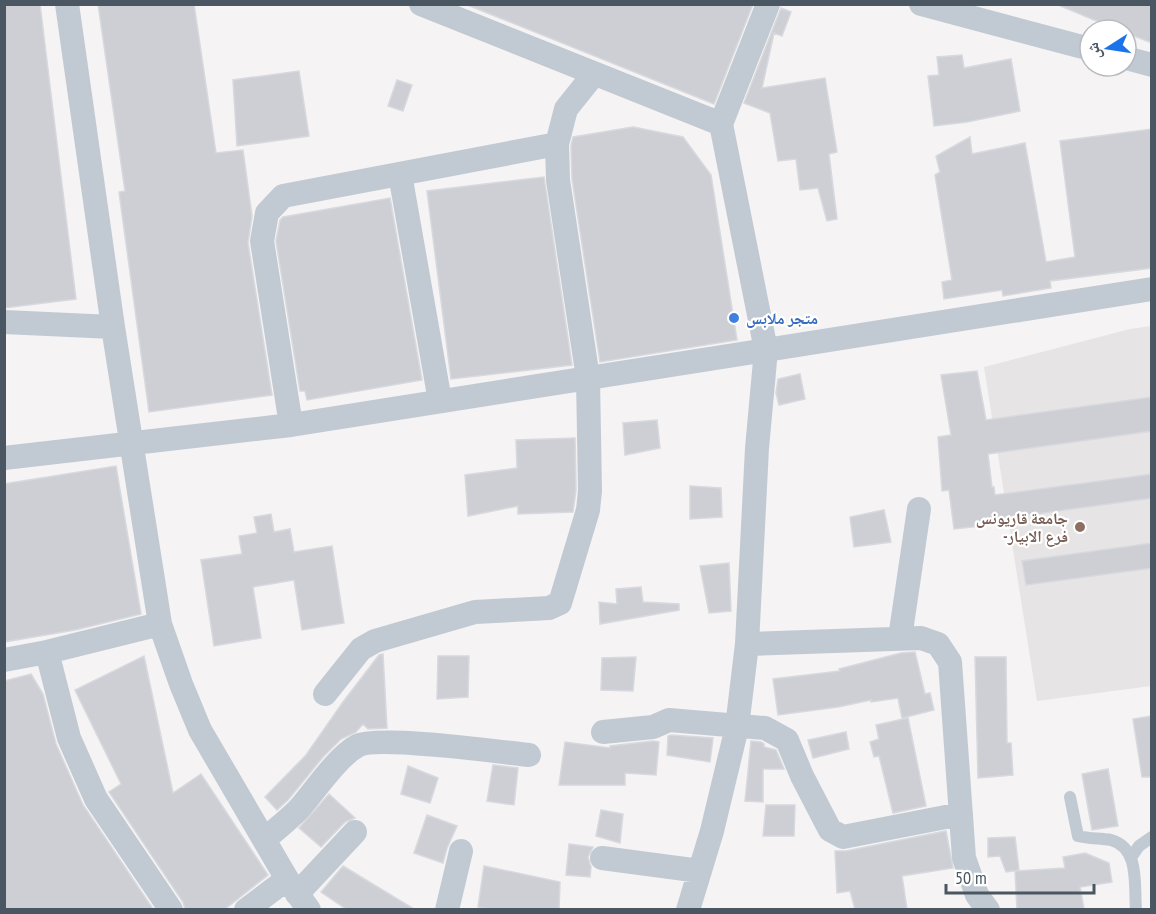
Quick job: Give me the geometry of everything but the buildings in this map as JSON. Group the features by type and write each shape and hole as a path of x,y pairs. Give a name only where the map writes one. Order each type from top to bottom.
{"street":[{"path":"68,4 130,442 160,624 200,730 298,894"},
{"path":"422,4 721,124"},
{"path":"688,909 712,831 737,727 747,644 757,448 766,350 721,124 768,4"},
{"path":"921,4 1078,46"},
{"path":"325,694 360,649 375,641 475,612 549,608 560,603 588,510 590,491 588,378 558,180 557,144 566,109 594,74"},
{"path":"291,425 262,241 267,213 283,196 557,144"},
{"path":"400,174 440,401"},
{"path":"4,458 291,425 1152,289"},
{"path":"4,322 113,327"},
{"path":"900,638 919,509"},
{"path":"4,660 47,652 160,624"},
{"path":"747,644 900,638 921,638 938,644 951,662 964,858 977,895 988,909"},
{"path":"47,652 69,738 96,799 171,909"},
{"path":"603,732 652,727 669,720 765,728 786,740 830,830 843,837 961,814"},
{"path":"264,840 297,811 347,753 358,745 373,742 529,755"},
{"path":"246,909 298,894 355,832"},
{"path":"447,909 461,851"},
{"path":"602,858 700,871"}],"lane":[{"path":"1070,797 1078,836 1110,840 1126,847 1132,856 1136,909"},
{"path":"1132,856 1139,846 1152,837"}],"shaded area":[{"name":"جامعة قاريونس -فرع الابيار","path":"1151,326 1151,686 1037,701 984,367 1130,329"}],"place":[{"name":"متجر ملابس","path":"734,318"},
{"name":"جامعة قاريونس -فرع الابيار","path":"1080,527"}]}
